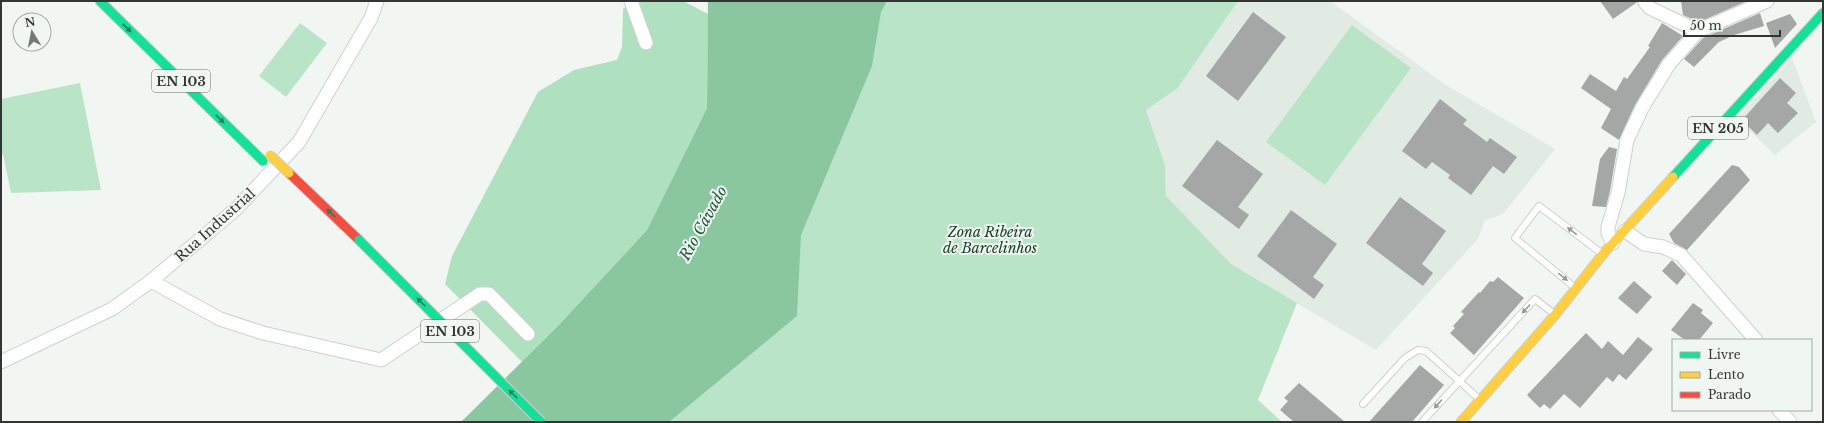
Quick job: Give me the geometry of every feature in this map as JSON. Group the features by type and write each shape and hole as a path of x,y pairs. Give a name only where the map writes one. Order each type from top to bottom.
{"main road":[{"name":"EN 103","path":"100,1 267,158"},
{"name":"EN 103","path":"113,1 285,176 359,240 541,422"},
{"name":"EN 205","path":"1461,422 1481,401 1577,289 1603,254 1823,13"},
{"name":"EN 103","path":"285,176 304,200"},
{"name":"EN 103","path":"426,321 437,332"}],"street":[{"name":"Rua Industrial","path":"1,362 112,309 151,281 236,210 299,142 371,18 377,1"},
{"path":"631,1 646,43"},
{"path":"1644,1 1650,8 1698,31"},
{"path":"1614,243 1608,233 1608,227 1618,193 1627,140 1642,108 1669,64 1698,31 1767,1"},
{"path":"1624,231 1644,244 1663,247 1681,255 1755,339"},
{"path":"151,281 220,319 263,333 381,360 480,294 489,294 528,334"},
{"path":"1780,411 1790,422"}],"lane":[{"path":"1577,289 1515,238 1539,206 1603,254"},
{"path":"1422,422 1535,299 1555,315"},
{"path":"1364,404 1405,358 1418,350 1426,351 1481,401"}],"shaded area":[{"path":"633,1 683,1 708,14 707,108 647,230 557,327 522,362 445,284 452,256 538,92 574,70 617,60 622,47 623,9"},
{"path":"1238,1 1330,1 1446,85 1555,149 1503,214 1485,220 1478,239 1376,350 1231,264 1170,205 1166,196 1165,165 1146,110 1177,89"},
{"path":"1792,58 1816,122 1775,155 1737,119"}],"green space":[{"name":"Zona Ribeira de Barcelinhos","path":"887,1 1238,1 1177,89 1146,110 1165,165 1166,196 1231,264 1297,303 1258,400 1282,422 648,422"},
{"path":"300,23 327,43 286,97 259,76"},
{"path":"1352,25 1411,68 1325,185 1266,142"},
{"path":"80,83 101,190 11,193 3,154 1,154 1,99"}],"water":[{"name":"Rio Cávado","path":"708,1 887,1 881,12 872,66 801,235 797,316 669,422 461,422 557,327 647,230 707,108"}],"building":[{"path":"1600,1 1636,1 1636,3 1613,19"},
{"path":"1681,1 1747,1 1699,22 1683,15"},
{"path":"1253,12 1286,37 1238,101 1206,76"},
{"path":"1760,13 1764,26 1734,35 1719,42 1694,67 1684,59 1703,38"},
{"path":"1790,14 1797,24 1775,48 1766,23"},
{"path":"1662,23 1683,36 1662,60 1635,105 1619,140 1601,128 1611,109 1581,88 1590,74 1616,91 1624,77 1627,79 1650,47 1648,46"},
{"path":"1780,78 1796,93 1787,103 1798,113 1778,133 1768,123 1757,135 1742,120"},
{"path":"1440,99 1467,120 1463,124 1487,142 1490,138 1517,157 1504,174 1493,166 1471,195 1448,178 1450,175 1432,162 1426,169 1402,151"},
{"path":"1217,140 1263,174 1238,207 1249,215 1239,229 1182,186"},
{"path":"1609,147 1617,149 1606,207 1592,206 1600,159"},
{"path":"1732,165 1739,167 1750,180 1687,250 1674,243 1669,234"},
{"path":"1400,197 1446,231 1422,264 1433,273 1423,286 1366,243"},
{"path":"1291,210 1337,244 1313,277 1324,285 1314,299 1257,256"},
{"path":"1672,260 1686,274 1677,285 1662,271"},
{"path":"1498,277 1524,298 1474,355 1450,333 1455,328 1453,326 1464,314 1461,312 1490,281 1493,282"},
{"path":"1634,281 1652,297 1637,314 1618,298"},
{"path":"1693,303 1703,310 1701,313 1713,323 1700,339 1684,339 1671,330"},
{"path":"1586,333 1602,349 1608,341 1623,355 1638,337 1653,349 1626,380 1619,374 1613,382 1607,377 1580,408 1564,394 1550,409 1544,404 1540,408 1527,395"},
{"path":"1420,365 1444,385 1412,422 1369,422"},
{"path":"1299,383 1345,422 1294,422 1280,410 1288,401 1284,398"}],"traffic: fast":[{"path":"100,1 263,161"},
{"path":"1673,177 1823,13"},
{"path":"359,240 541,422"}],"traffic: slow":[{"path":"270,155 289,173"},
{"path":"1461,422 1555,315 1603,254 1673,177"}],"traffic: jam":[{"path":"289,173 359,240"}]}
